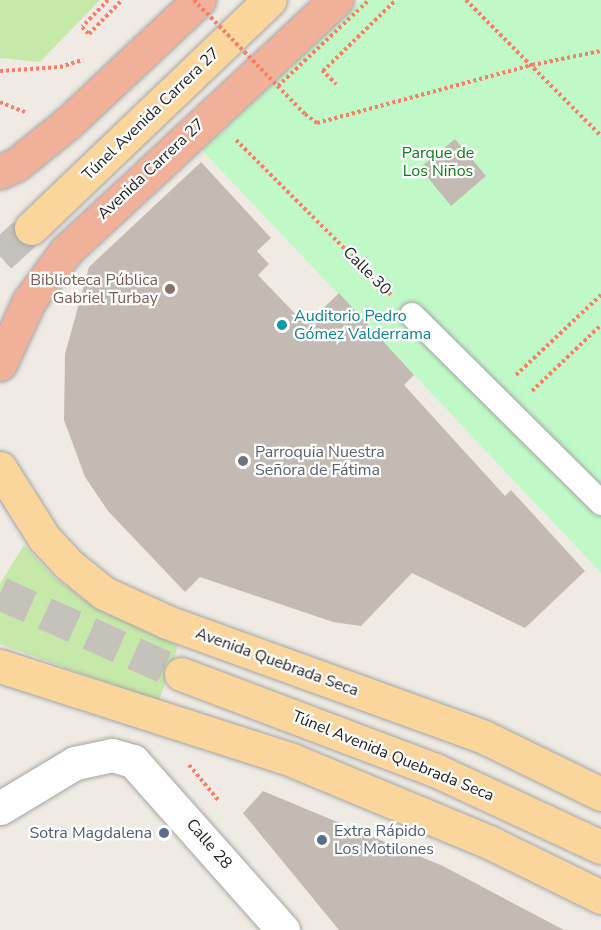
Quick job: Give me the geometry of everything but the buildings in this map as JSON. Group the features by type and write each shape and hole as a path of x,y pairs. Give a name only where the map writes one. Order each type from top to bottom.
{"highway":[{"path":"0,172 17,164 69,122 199,0"},
{"name":"Avenida Carrera 27","path":"0,364 17,323 43,278 94,223 336,0"}],"main road":[{"name":"Túnel Avenida Carrera 27","path":"31,228 270,0"},
{"name":"Avenida Quebrada Seca","path":"0,468 44,538 68,564 104,593 188,630 484,737 601,794"},
{"path":"0,666 292,760 491,843 601,897"},
{"name":"Túnel Avenida Quebrada Seca","path":"181,674 435,770 601,847"}],"street":[{"path":"412,315 601,503"},
{"name":"Calle 28","path":"0,808 75,762 112,755 133,761 283,930"}],"path":[{"path":"108,0 82,27 89,34 122,0"},
{"path":"194,0 305,114 317,123 532,65 601,51"},
{"path":"278,86 369,0"},
{"path":"323,71 396,0"},
{"path":"466,0 601,136"},
{"path":"0,70 60,67 90,57"},
{"path":"0,102 34,115"},
{"name":"Calle 30","path":"210,114 412,315"},
{"path":"502,404 601,295"},
{"path":"502,404 601,325"}],"green space":[{"path":"0,0 100,0 40,62 0,58"},
{"name":"Parque de Los Niños","path":"362,0 601,0 601,573 202,150"},
{"path":"24,545 55,578 94,607 178,646 159,701 0,644 0,584"}],"tunnel":[{"path":"0,256 31,228"},
{"path":"0,593 181,674"}],"place":[{"name":"Biblioteca Pública Gabriel Turbay","path":"170,289"},
{"name":"Auditorio Pedro Gómez Valderrama","path":"282,325"},
{"name":"Parroquia Nuestra Señora de Fátima","path":"243,461"},
{"name":"Sotra Magdalena","path":"164,833"},
{"name":"Extra Rápido Los Motilones","path":"322,840"}]}
